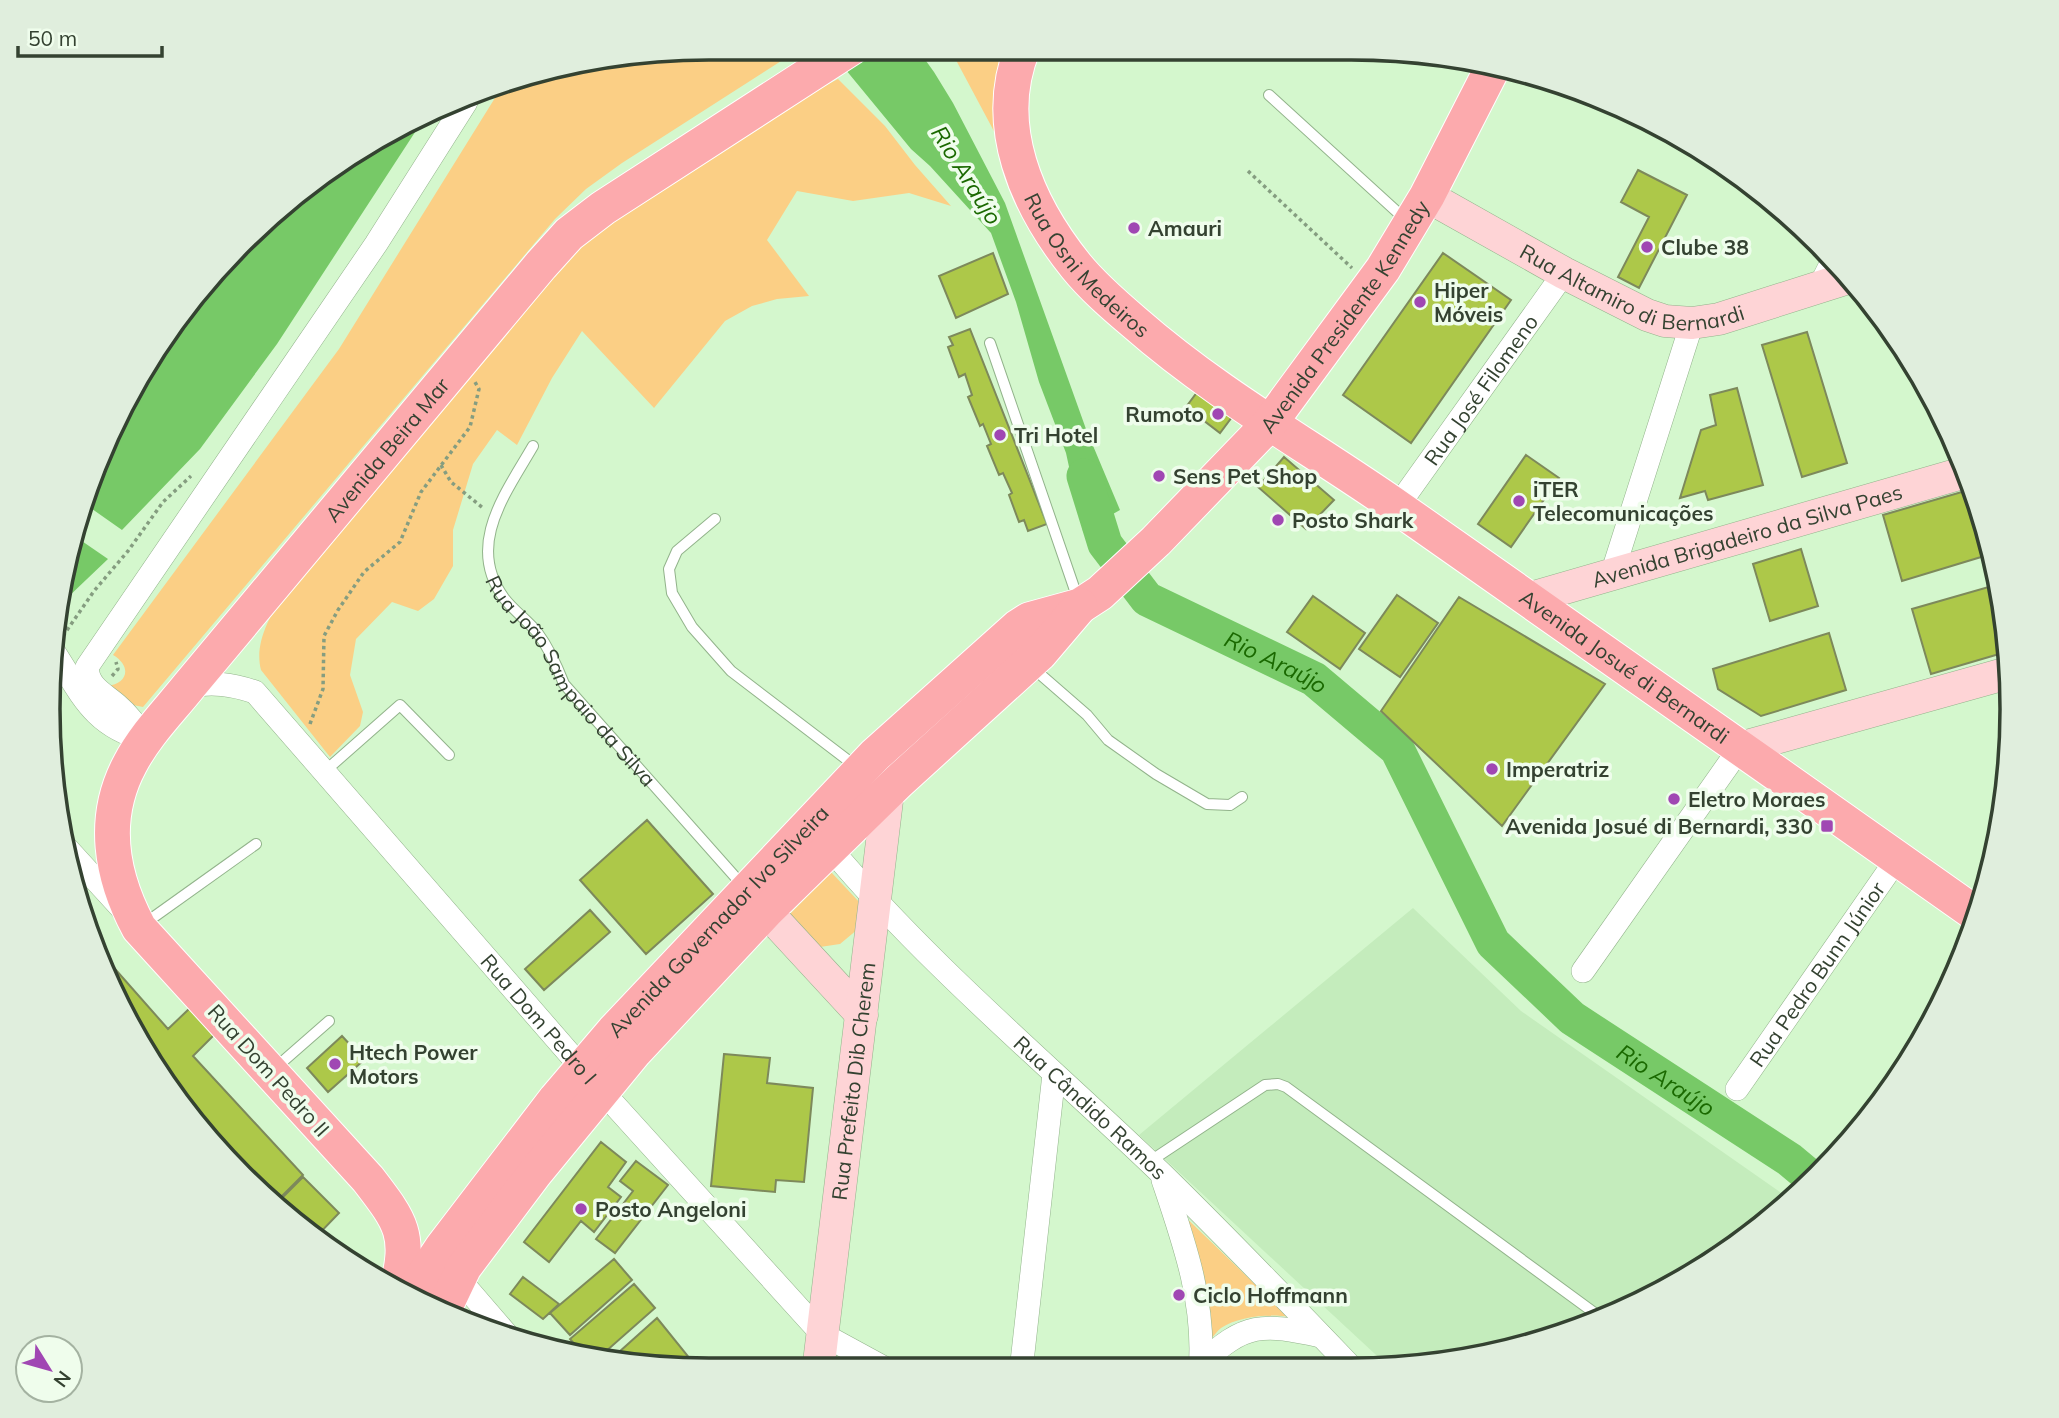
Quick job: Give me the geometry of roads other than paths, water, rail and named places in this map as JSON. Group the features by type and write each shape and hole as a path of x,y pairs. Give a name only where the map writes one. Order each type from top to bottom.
{"main road":[{"name":"Avenida Beira Mar","path":"139,928 125,902 102,873 112,847 113,818 119,790 130,764 146,740 569,234 664,167 795,59"},
{"name":"Rua Osni Medeiros","path":"1020,59 1012,89 1011,119 1015,151 1024,182 1038,213 1079,269 1108,300 1176,357 1269,424"},
{"name":"Avenida Presidente Kennedy","path":"1090,599 1156,541 1269,424 1371,286 1419,210 1489,75"},
{"name":"Rua Altamiro di Bernardi","path":"1419,210 1564,273 1647,315 1665,321 1692,323 1719,319 1833,275"},
{"name":"Avenida Josué di Bernardi","path":"1269,424 1397,507 1897,859 1969,906"},
{"name":"Avenida Brigadeiro da Silva Paes","path":"1527,598 1956,475"},
{"name":"Avenida Governador Ivo Silveira","path":"447,1303 458,1278 534,1174 592,1079 614,1031 756,901 830,848 1028,664 1090,599"},
{"name":"Avenida Governador Ivo Silveira","path":"756,901 860,770 1018,627 1029,620 1090,599"},
{"path":"1740,748 1998,676"},
{"name":"Rua Prefeito Dib Cherem","path":"819,1359 888,792"},
{"name":"Rua João Sampaio da Silva","path":"756,901 862,1015"},
{"name":"Rua Dom Pedro II","path":"139,928 368,1179 399,1224 404,1245 404,1261 399,1279"},
{"path":"819,968 839,968 857,959 870,943"},
{"name":"Avenida Governador Ivo Silveira","path":"415,1288 442,1248 592,1079"}],"street":[{"path":"146,740 132,720 93,685 88,677 87,667 376,244 462,108"},
{"name":"Rua José Filomeno","path":"1397,507 1564,273"},
{"path":"1612,574 1692,323"},
{"path":"61,663 91,708 105,723 126,735 146,740"},
{"name":"Rua Dom Pedro I","path":"189,686 211,682 234,684 255,692 592,1079 822,1334 868,1359"},
{"path":"1583,971 1740,748"},
{"name":"Rua Cândido Ramos","path":"830,848 937,963 1155,1168 1185,1244 1196,1289 1200,1359"},
{"path":"76,854 102,873"},
{"name":"Rua Pedro Bunn Júnior","path":"1737,1089 1897,859"},
{"path":"1022,1359 1054,1074"},
{"path":"1155,1168 1343,1359"},
{"path":"458,1278 497,1323"},
{"path":"1208,1359 1223,1343 1257,1328 1282,1327 1321,1336"}],"lane":[{"path":"1269,95 1419,210"},
{"path":"990,343 1090,599"},
{"name":"Rua João Sampaio da Silva","path":"533,446 493,514 488,542 491,575 504,598 536,631 556,662 564,684 756,901"},
{"path":"715,519 677,551 668,569 672,593 692,627 732,671 860,770"},
{"path":"1028,664 1087,715 1108,740 1156,774 1207,804 1230,805 1242,797"},
{"path":"324,772 400,705 449,755"},
{"path":"139,928 256,844"},
{"path":"271,1072 329,1021"},
{"path":"1155,1168 1265,1085 1278,1084 1286,1087 1592,1311"}],"water":[{"path":"837,59 925,59 953,103 1005,203 1086,429 1120,510 1083,531 1066,453 1039,382 1016,302 991,233 911,149"},
{"path":"417,129 277,344 200,449 122,530 91,509 94,500 126,422 169,348 194,314 250,250 281,221 348,169"},
{"path":"82,541 108,559 70,595"}],"waterway":[{"name":"Rio Araújo","path":"1084,476 1105,544 1147,599 1314,679 1397,749 1493,943 1572,1018 1805,1172"}],"place":[{"name":"Amauri","path":"1134,228"},
{"name":"Clube 38","path":"1647,247"},
{"name":"Hiper Móveis","path":"1420,302"},
{"name":"Rumoto","path":"1218,414"},
{"name":"Tri Hotel","path":"1000,435"},
{"name":"Sens Pet Shop","path":"1159,476"},
{"name":"iTER Telecomunicações","path":"1519,501"},
{"name":"Posto Shark","path":"1278,520"},
{"name":"Imperatriz","path":"1492,769"},
{"name":"Eletro Moraes","path":"1674,799"},
{"name":"Avenida Josué di Bernardi, 330","path":"1827,826"},
{"name":"Htech Power Motors","path":"335,1064"},
{"name":"Posto Angeloni","path":"581,1209"},
{"name":"Ciclo Hoffmann","path":"1179,1295"}]}
